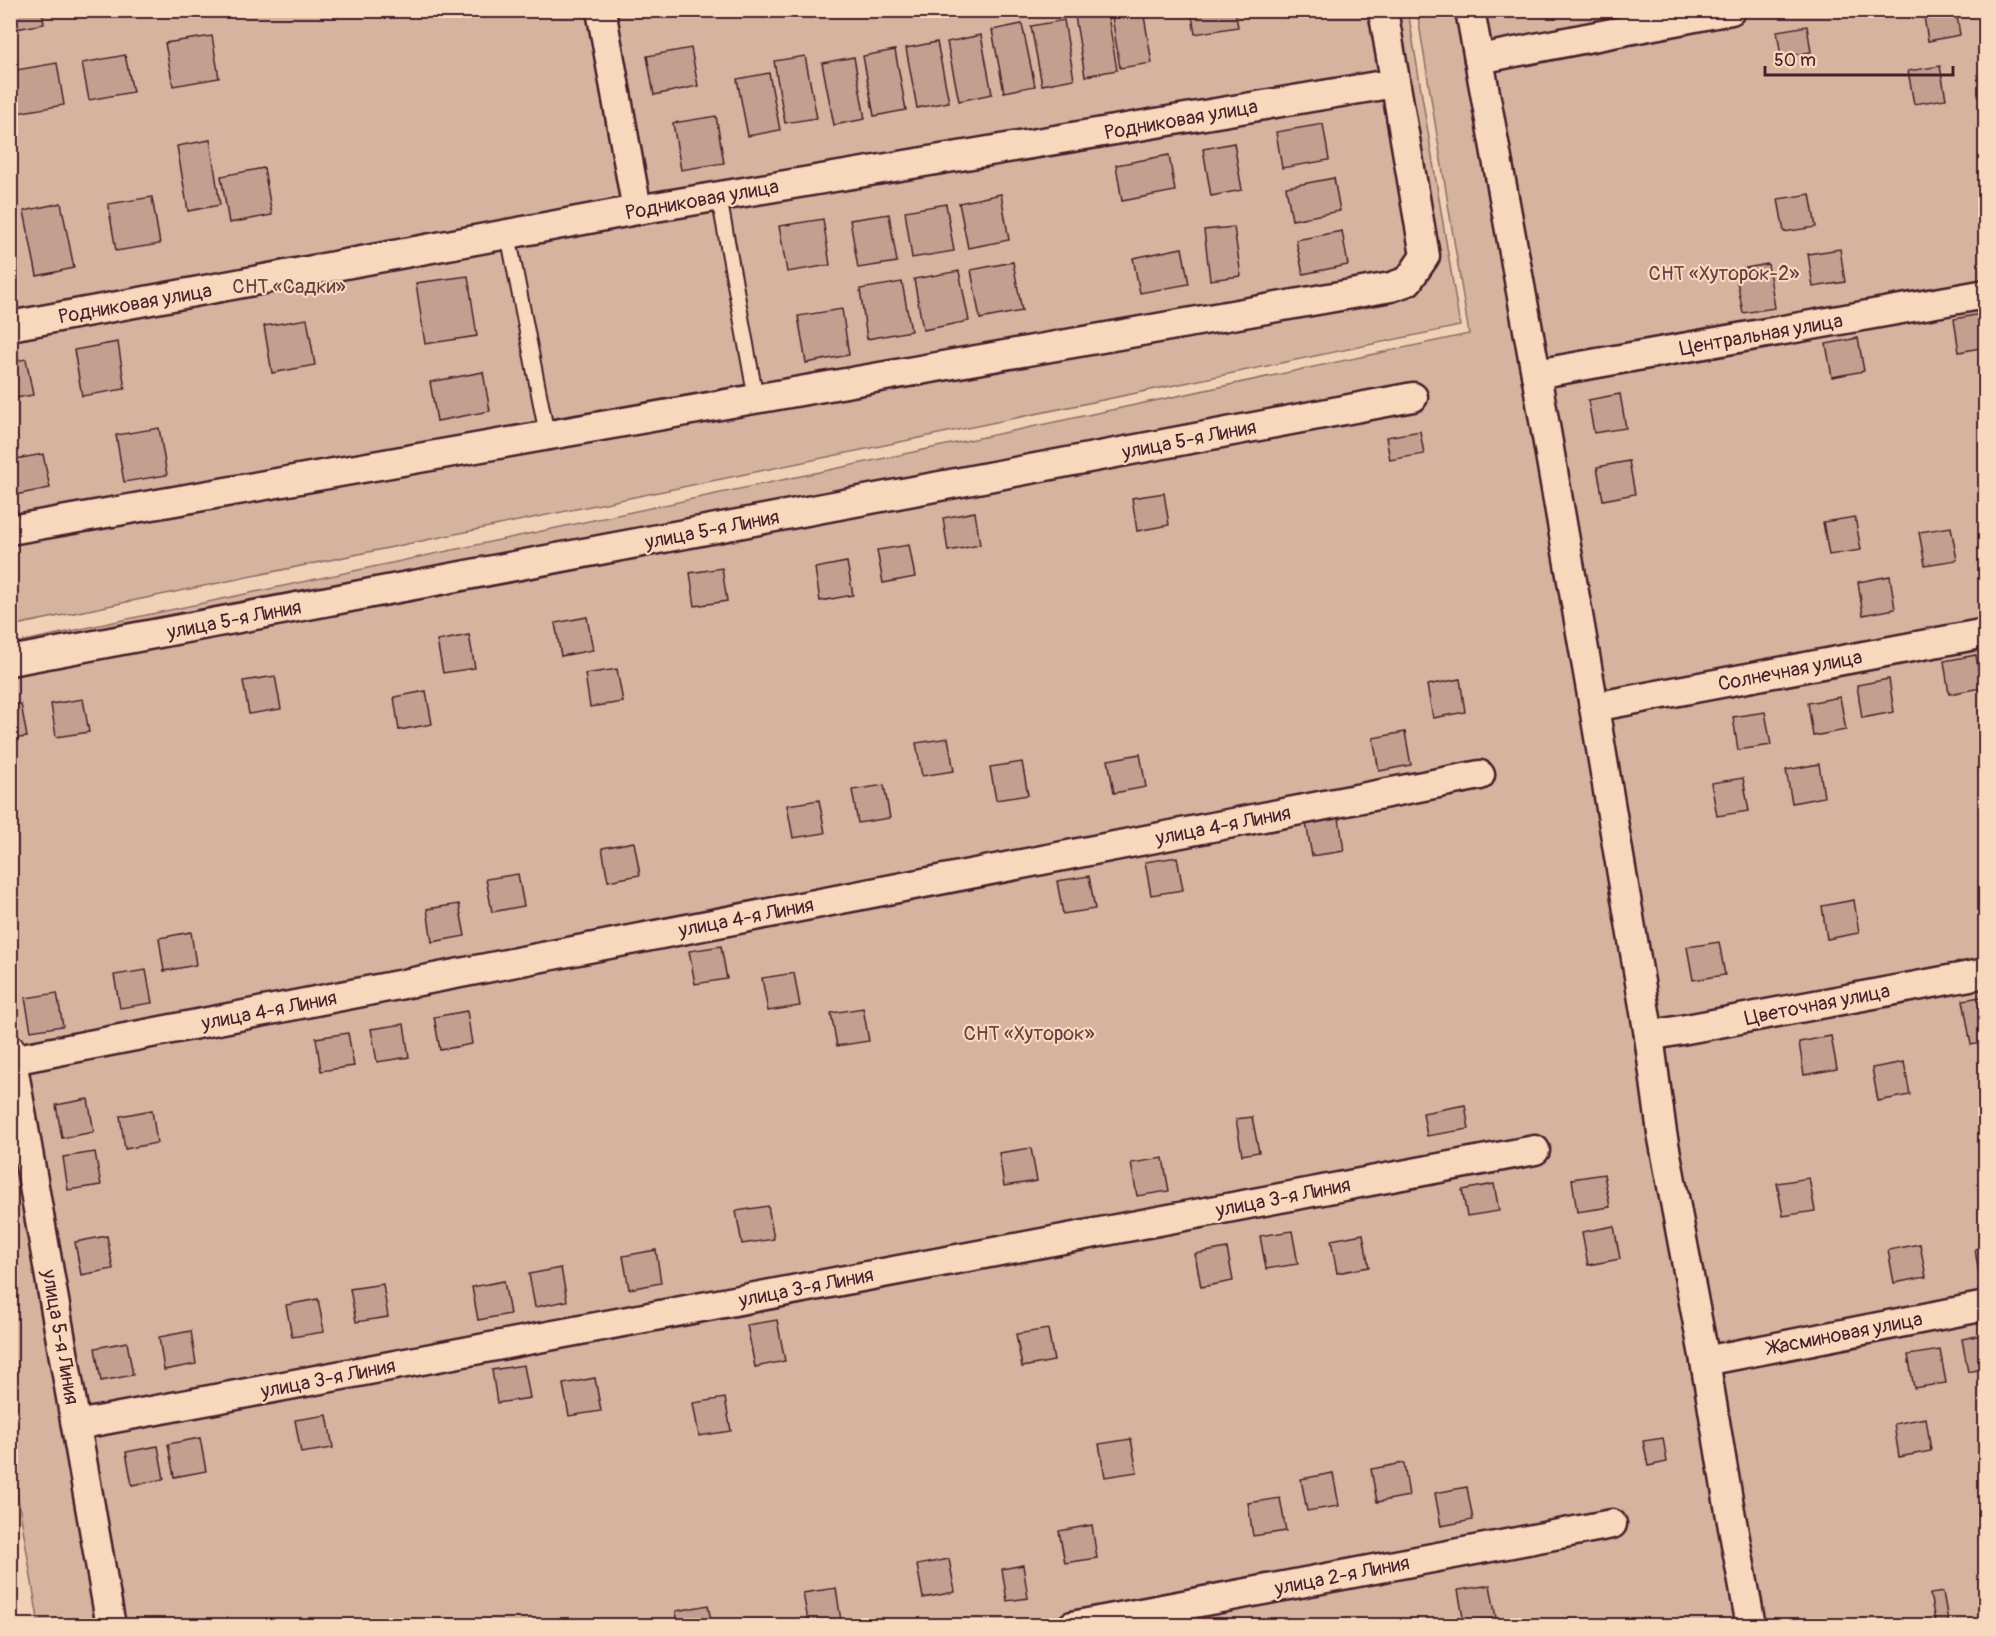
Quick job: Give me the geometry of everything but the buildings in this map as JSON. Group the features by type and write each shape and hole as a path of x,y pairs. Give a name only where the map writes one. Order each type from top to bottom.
{"street":[{"path":"601,10 637,210"},
{"path":"10,530 1391,287 1408,281 1425,256 1383,10"},
{"path":"1470,10 1594,707 1649,1036 1662,1133 1705,1360 1751,1626"},
{"path":"1479,59 1731,10"},
{"name":"Родниковая улица","path":"10,326 637,210 1395,83"},
{"name":"Центральная улица","path":"1536,374 1986,294"},
{"name":"улица 5-я Линия","path":"10,661 1413,398"},
{"name":"Солнечная улица","path":"1594,707 1986,633"},
{"name":"улица 4-я Линия","path":"11,1054 1480,775"},
{"name":"Цветочная улица","path":"1649,1036 1986,973"},
{"name":"улица 5-я Линия","path":"11,1054 111,1626"},
{"name":"улица 3-я Линия","path":"77,1425 1535,1150"},
{"name":"Жасминовая улица","path":"1705,1360 1986,1306"},
{"name":"улица 2-я Линия","path":"1072,1626 1612,1524"}],"lane":[{"path":"718,197 756,399"},
{"path":"508,234 547,435"}],"green space":[{"name":"СНТ «Садки»","path":"11,11 1408,11 1460,326 11,626"},
{"name":"СНТ «Хуторок»","path":"1417,11 1985,11 1985,1625 39,1625 10,1450 10,644 1469,334"}],"park label":[{"name":"СНТ «Хуторок-2»","path":"1724,273"}]}
